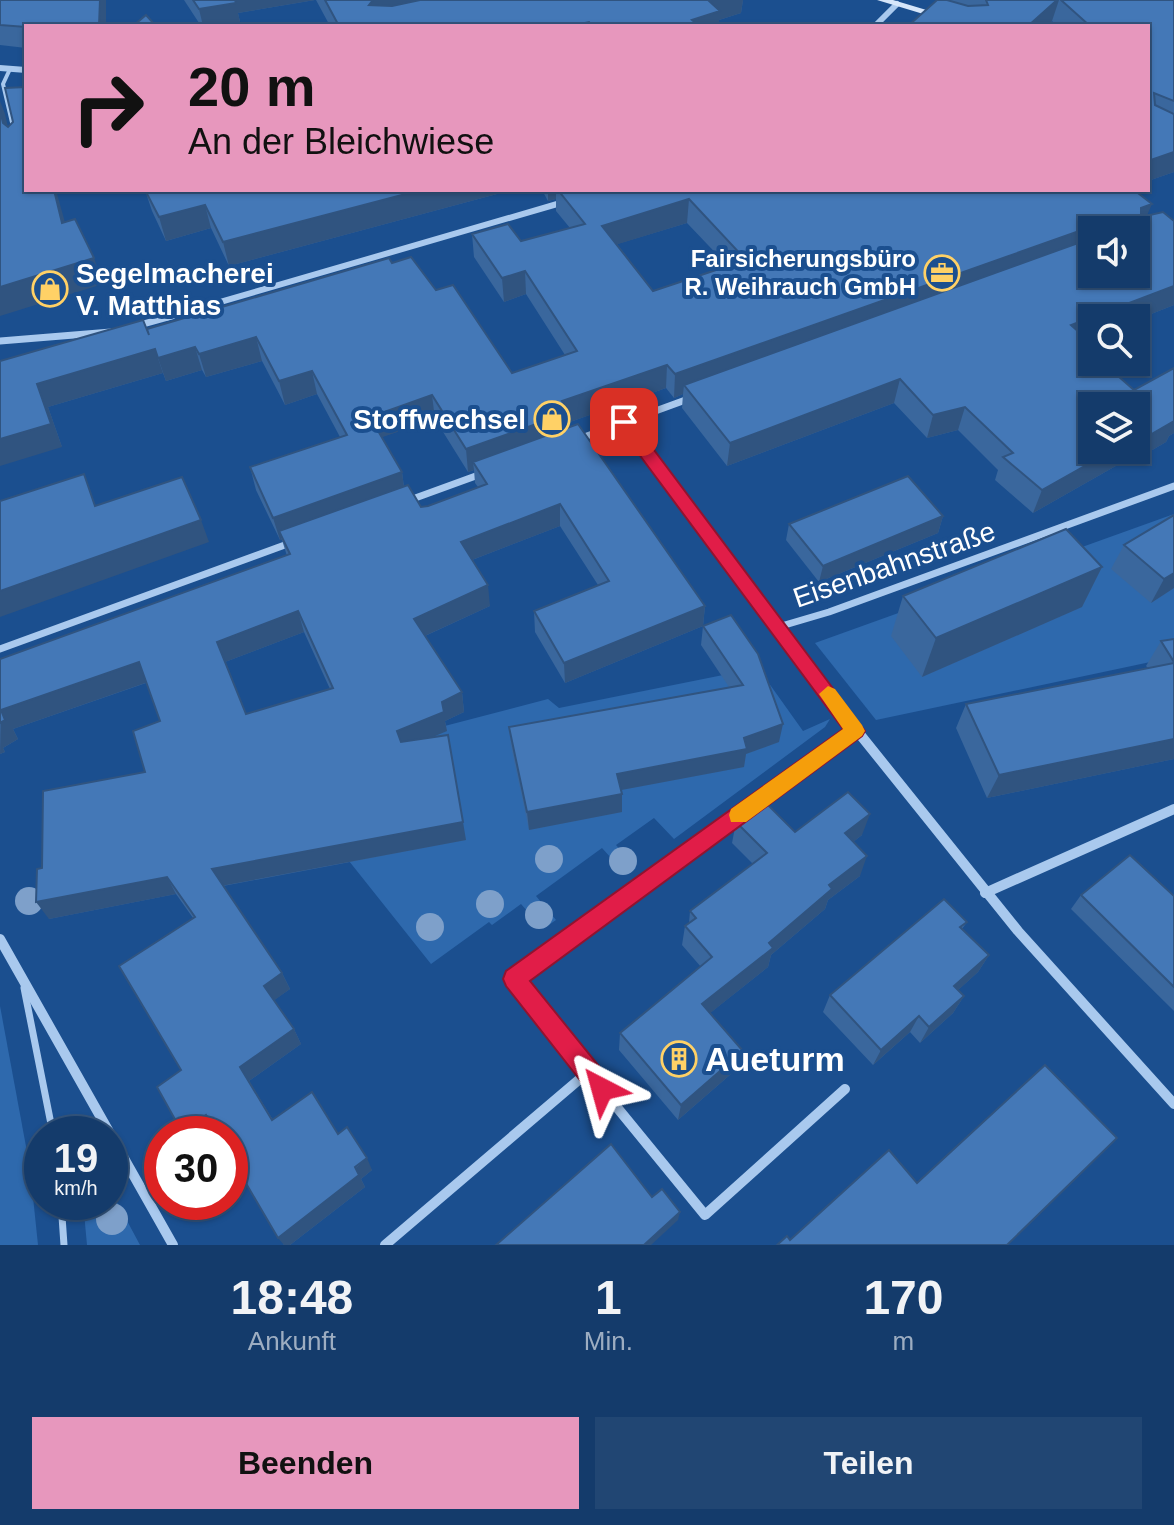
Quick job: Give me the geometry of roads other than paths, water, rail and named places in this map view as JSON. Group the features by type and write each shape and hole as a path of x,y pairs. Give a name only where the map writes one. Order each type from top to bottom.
{"main road":[{"path":"882,0 968,24"}],"street":[{"path":"877,24 897,4"},
{"path":"0,341 113,332 138,326 569,201"},
{"path":"565,444 694,397"},
{"name":"Eisenbahnstraße","path":"624,422 778,627 829,612 1174,486"},
{"path":"401,503 490,471"},
{"path":"0,649 297,541"},
{"path":"778,627 855,731 985,893 1072,997 1174,1104"},
{"path":"845,1089 705,1215 514,979 855,731"},
{"path":"985,893 1174,809"},
{"path":"0,939 173,1245"},
{"path":"385,1245 588,1072"}],"lane":[{"path":"5,69 2,85 15,135"},
{"path":"22,978 49,1116"},
{"path":"62,1220 64,1245"}],"place":[{"name":"Fairsicherungsbüro R. Weihrauch GmbH","path":"942,273"},
{"name":"Segelmacherei V. Matthias","path":"50,289"},
{"name":"Stoffwechsel","path":"552,419"},
{"name":"Aueturm","path":"679,1059"}]}
